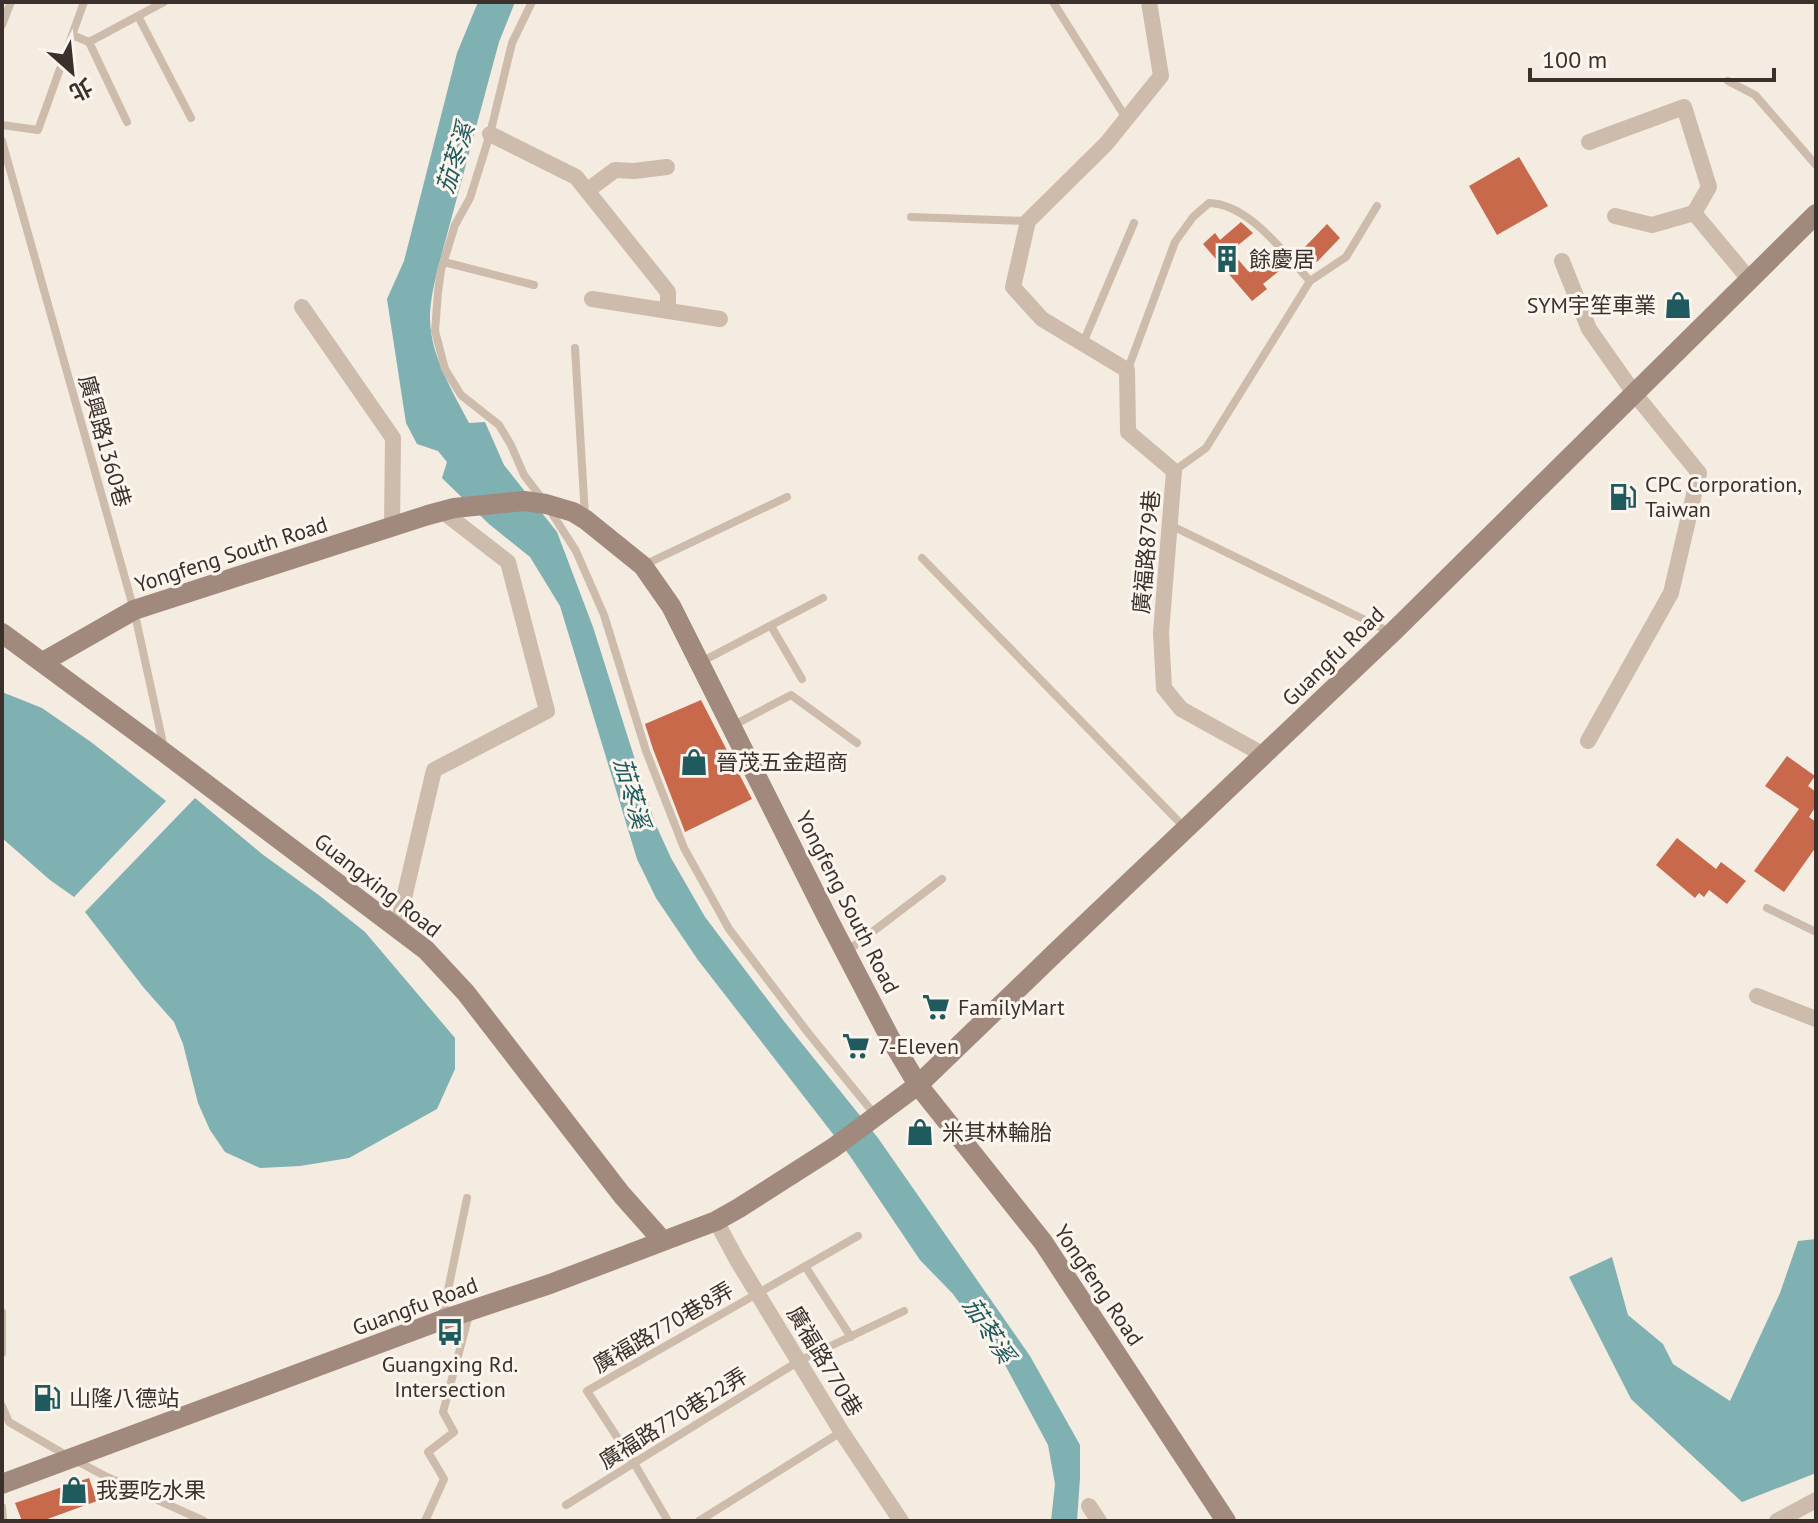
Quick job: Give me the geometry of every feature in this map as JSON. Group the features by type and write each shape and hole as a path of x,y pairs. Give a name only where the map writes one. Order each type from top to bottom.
{"street":[{"path":"1127,370 1042,319 1013,287 1028,221 1106,144 1161,76 1149,2"},
{"path":"1589,142 1684,107 1709,187 1694,213 1652,225 1615,216"},
{"path":"490,134 576,177 668,292 668,311"},
{"path":"588,190 615,170 667,167"},
{"path":"1694,213 1749,279"},
{"name":"Guangfu Road","path":"2,1484 716,1221 833,1148 918,1085 1392,633 1816,214"},
{"path":"1562,261 1589,329 1634,393 1699,473 1671,593 1588,741"},
{"path":"592,299 720,319"},
{"path":"302,307 393,438 392,526"},
{"name":"廣福路879巷","path":"1127,370 1128,432 1174,471 1161,633 1164,688 1181,709 1264,755"},
{"name":"Yongfeng South Road","path":"43,662 134,610 442,511 524,501 573,512 643,566 671,606 890,1038 918,1085"},
{"path":"397,928 434,770 547,711 508,562 442,511"},
{"name":"Guangxing Road","path":"2,633 426,950 466,993 597,1163 662,1240"},
{"path":"1757,996 1816,1019"},
{"name":"Yongfeng Road","path":"918,1085 1043,1242 1226,1521"},
{"name":"廣福路770巷","path":"716,1221 841,1431 901,1521"},
{"path":"1777,1521 1816,1500"},
{"path":"1089,1506 1099,1521"}],"lane":[{"path":"2,25 11,2"},
{"path":"2,125 38,130 84,2"},
{"path":"89,42 164,2"},
{"path":"532,2 512,43 490,134 470,198 455,225 444,262 435,331 445,369 461,395 499,425 524,475 576,551 604,615 646,751 684,848 729,929 873,1118"},
{"path":"1053,2 1127,118"},
{"path":"138,16 191,118"},
{"path":"72,35 89,42 127,122"},
{"path":"1728,81 1755,95 1816,165"},
{"name":"廣興路1360巷","path":"2,141 134,610 165,753"},
{"path":"1127,370 1175,242 1193,217 1209,203 1219,203 1242,213 1310,281"},
{"path":"1174,471 1206,448 1310,281 1346,257 1377,206"},
{"path":"911,217 1028,221"},
{"path":"1083,344 1134,223"},
{"path":"444,262 534,285"},
{"path":"575,348 586,520"},
{"path":"643,566 787,497"},
{"path":"1170,524 1392,633"},
{"path":"922,558 1185,829"},
{"path":"699,663 823,598"},
{"path":"771,626 802,679"},
{"path":"732,726 791,695 857,743"},
{"path":"846,952 942,879"},
{"path":"1767,908 1816,932"},
{"path":"442,1320 467,1198"},
{"name":"廣福路770巷8弄","path":"634,1463 587,1391 858,1236"},
{"path":"805,1266 851,1337"},
{"path":"425,1521 444,1479 428,1452 454,1432 443,1412 470,1311"},
{"name":"廣福路770巷22弄","path":"566,1505 799,1361 904,1311"},
{"path":"2,1312 2,1353"},
{"path":"2,1406 9,1422 71,1458 204,1521"},
{"path":"699,1521 841,1431"},
{"path":"634,1463 668,1521"},
{"path":"2,1507 3,1521"}],"water":[{"name":"茄苳溪","path":"478,2 515,2 499,42 438,268 430,318 438,359 469,423 485,422 504,465 557,532 593,627 655,823 705,917 878,1138 1030,1356 1080,1445 1077,1521 1051,1521 1055,1484 1048,1445 1004,1363 953,1294 920,1260 850,1156 698,960 656,898 637,859 560,606 530,557 489,524 442,478 447,462 438,451 417,444 406,423 387,299 404,261 457,53"},
{"path":"2,692 42,708 166,801 74,897 2,838"},
{"path":"195,798 262,854 365,932 455,1038 455,1069 437,1109 349,1158 300,1166 260,1168 225,1152 210,1130 198,1103 174,1022 85,912"},
{"path":"1816,1239 1816,1473 1742,1502 1631,1399 1569,1277 1612,1257 1628,1315 1663,1344 1673,1364 1730,1401 1780,1293 1798,1241"}],"building":[{"path":"1519,157 1548,206 1497,235 1469,186"},
{"name":"餘慶居","path":"1241,222 1253,233 1231,251 1248,271 1272,252 1284,267 1263,284 1267,289 1252,301 1203,244 1215,233 1220,240"},
{"path":"1327,224 1340,238 1317,262 1303,249"},
{"name":"晉茂五金超商","path":"701,700 752,799 685,832 645,724"},
{"path":"1787,756 1815,776 1808,786 1816,792 1816,806 1809,817 1816,822 1816,847 1784,892 1754,871 1799,809 1765,786"},
{"path":"1677,838 1716,869 1721,862 1746,881 1727,904 1709,890 1704,897 1699,893 1695,898 1656,865"},
{"name":"我要吃水果","path":"89,1478 97,1501 42,1521 22,1521 15,1503"}],"place":[{"name":"餘慶居","path":"1227,259"},
{"name":"SYM宇笙車業","path":"1678,305"},
{"name":"CPC Corporation, Taiwan","path":"1623,497"},
{"name":"晉茂五金超商","path":"694,762"},
{"name":"FamilyMart","path":"936,1007"},
{"name":"7-Eleven","path":"856,1046"},
{"name":"米其林輪胎","path":"920,1132"},
{"name":"Guangxing Rd. Intersection","path":"450,1332"},
{"name":"山隆八德站","path":"47,1398"},
{"name":"我要吃水果","path":"74,1490"}]}
